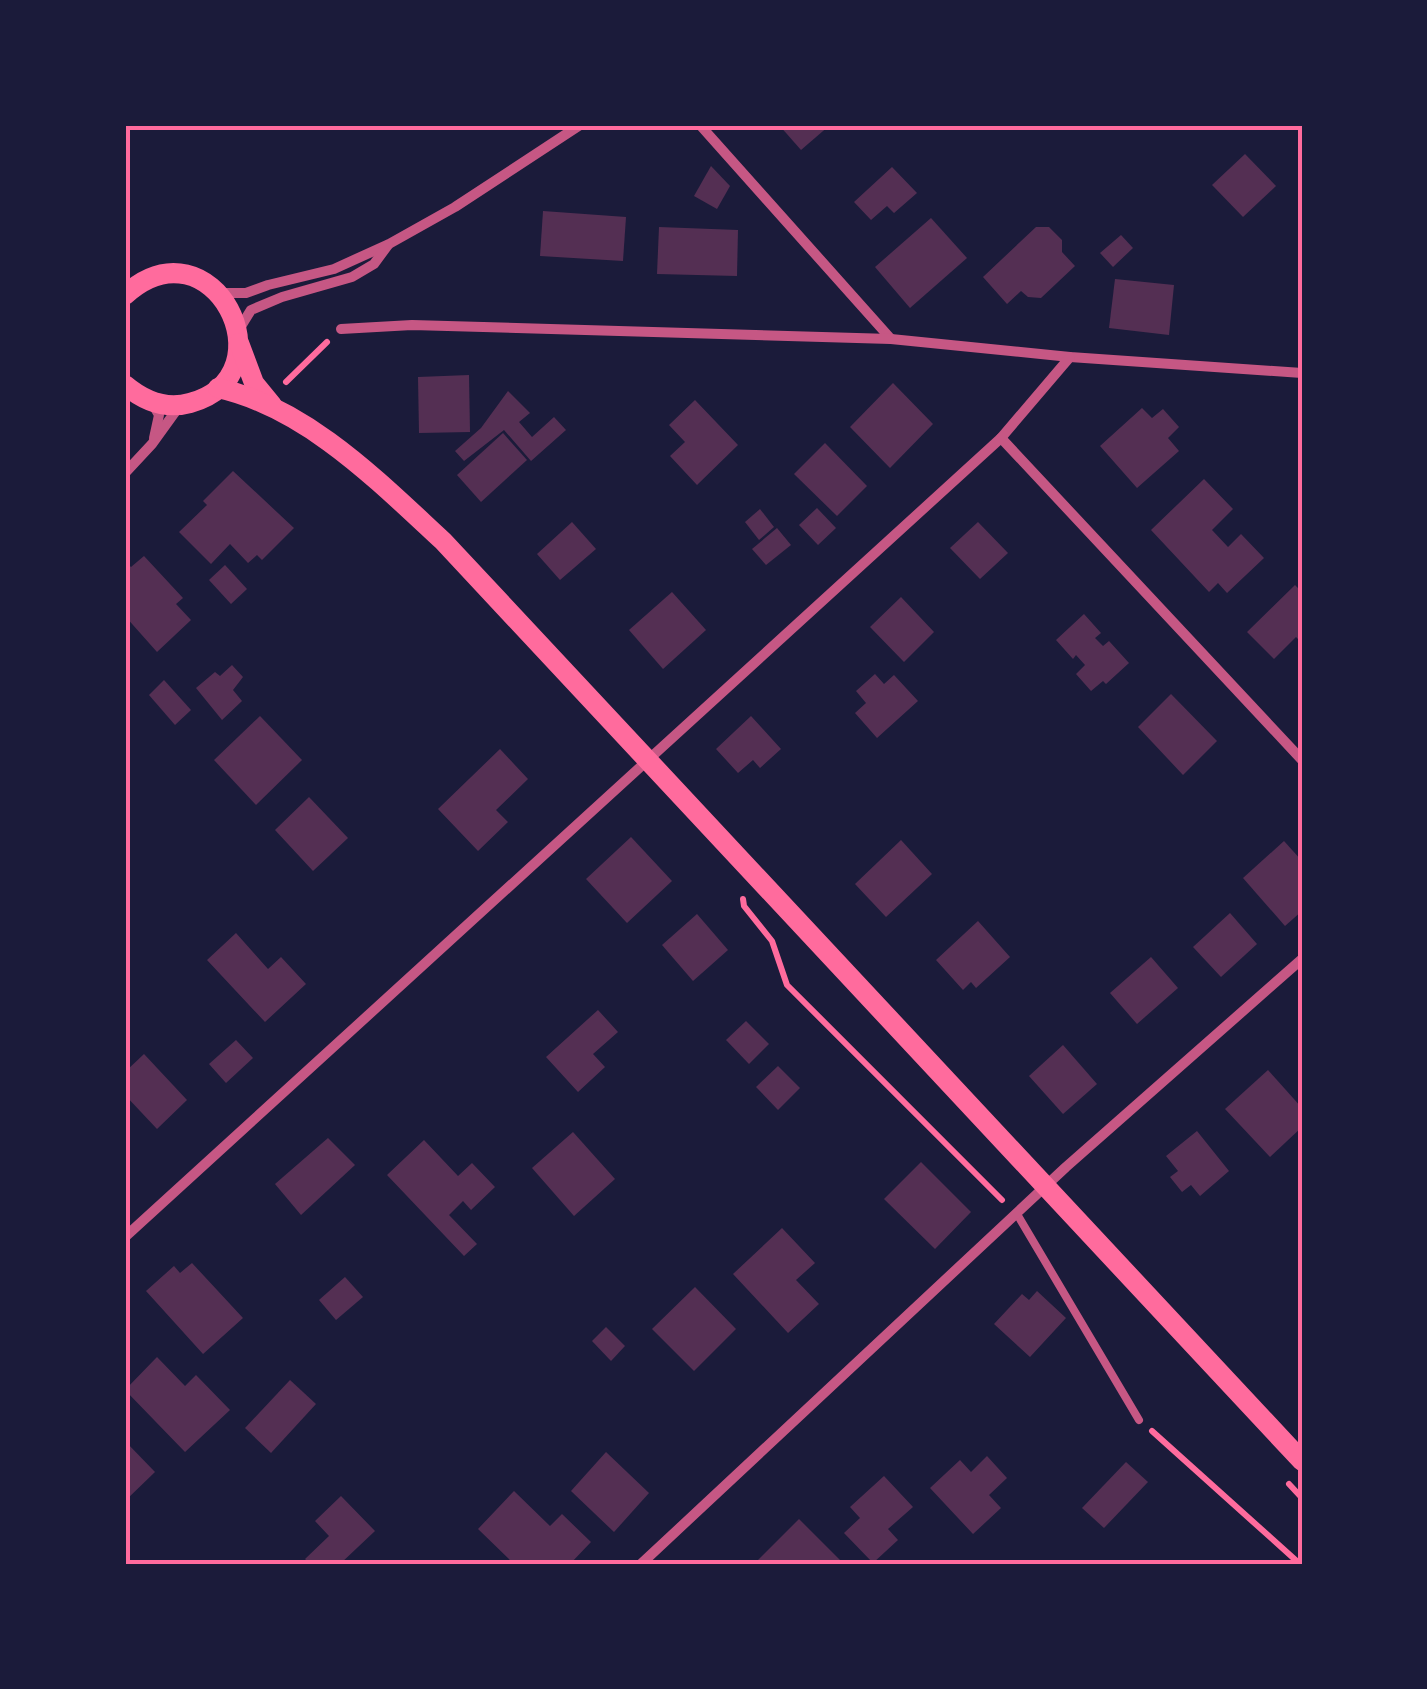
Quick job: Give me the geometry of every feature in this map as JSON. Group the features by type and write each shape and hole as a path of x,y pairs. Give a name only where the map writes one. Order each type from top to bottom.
{"main road":[{"path":"125,295 145,280 164,274 204,281 220,293 232,310 254,383 277,396 443,541 1302,1461"},
{"path":"125,385 151,402 180,406 200,400 218,388 233,368 238,337"},
{"path":"218,388 277,396"}],"street":[{"path":"700,125 891,338"},
{"path":"220,293 246,293 334,269 388,244 455,207 574,127"},
{"path":"238,337 252,310 296,292 352,278 374,264 388,244"},
{"path":"341,329 432,325 891,338 1302,373"},
{"path":"125,1237 1001,438 1070,356"},
{"path":"151,402 159,415 152,444"},
{"path":"125,473 180,406"},
{"path":"1001,438 1302,760"},
{"path":"642,1564 1016,1214 1302,958"}],"lane":[{"path":"1016,1214 1140,1420"}],"path":[{"path":"277,396 341,329"},
{"path":"772,941 787,985 1016,1214"},
{"path":"1140,1420 1300,1564"}],"building":[{"path":"779,125 830,125 801,150"},
{"path":"1245,154 1276,186 1243,217 1212,185"},
{"path":"711,166 730,186 717,209 694,196"},
{"path":"892,167 917,193 894,213 887,206 871,220 854,202"},
{"path":"543,211 626,217 623,261 540,256"},
{"path":"931,218 967,258 910,308 875,267"},
{"path":"659,227 738,230 737,276 657,274"},
{"path":"1036,227 1049,227 1062,240 1062,252 1075,266 1041,298 1028,297 1021,291 1007,304 983,277"},
{"path":"1121,235 1133,248 1113,267 1100,253"},
{"path":"1115,279 1174,285 1169,335 1109,328"},
{"path":"469,375 470,432 419,433 418,377"},
{"path":"893,383 933,424 890,468 850,427"},
{"path":"508,391 530,413 519,422 532,437 554,417 566,430 531,461 504,430 464,461 455,451 481,428"},
{"path":"695,400 738,445 697,485 670,456 685,442 669,425"},
{"path":"1142,408 1152,418 1163,409 1179,427 1168,438 1179,451 1137,488 1100,446"},
{"path":"503,433 527,460 481,502 457,475"},
{"path":"825,443 867,486 837,516 794,474"},
{"path":"233,471 294,528 262,560 257,555 248,563 230,544 211,564 179,532 207,505 203,501"},
{"path":"1204,479 1233,509 1212,530 1228,547 1241,534 1264,558 1227,593 1218,583 1209,592 1151,530"},
{"path":"817,508 836,528 818,545 799,525"},
{"path":"760,509 774,527 759,540 745,522"},
{"path":"572,522 596,549 560,580 537,554"},
{"path":"978,522 1008,553 980,579 950,548"},
{"path":"777,528 791,545 766,565 752,549"},
{"path":"144,556 183,598 176,604 191,620 157,652 125,616 125,561 131,567"},
{"path":"225,565 247,589 231,604 209,580"},
{"path":"1295,585 1302,592 1302,643 1296,637 1274,659 1247,632"},
{"path":"672,592 706,630 663,669 629,630"},
{"path":"901,597 934,632 904,662 870,627"},
{"path":"1084,614 1101,633 1095,638 1103,646 1109,641 1129,663 1106,684 1103,681 1091,691 1076,674 1085,665 1076,655 1073,659 1056,640"},
{"path":"232,665 243,677 233,690 242,701 222,720 196,688 215,672 220,676"},
{"path":"875,674 884,684 894,675 918,701 877,738 855,713 866,703 856,691"},
{"path":"164,680 191,710 175,725 149,695"},
{"path":"1171,694 1217,741 1183,775 1138,727"},
{"path":"260,716 302,760 256,805 214,760"},
{"path":"751,716 781,749 760,768 753,760 738,773 716,749"},
{"path":"500,749 528,779 496,810 508,822 478,851 438,809"},
{"path":"309,797 348,838 313,871 275,830"},
{"path":"631,837 672,881 627,923 586,879"},
{"path":"901,840 932,874 886,917 855,884"},
{"path":"1284,841 1302,861 1302,911 1285,926 1243,878"},
{"path":"1230,913 1257,944 1221,977 1193,947"},
{"path":"697,914 728,950 693,981 662,945"},
{"path":"978,921 1010,957 976,988 971,982 963,990 936,960"},
{"path":"236,933 268,969 281,957 306,984 265,1022 207,960"},
{"path":"1151,957 1178,988 1137,1024 1110,993"},
{"path":"598,1010 618,1032 593,1054 605,1067 578,1092 546,1057"},
{"path":"746,1021 769,1044 749,1064 726,1040"},
{"path":"236,1040 253,1058 226,1083 209,1064"},
{"path":"1063,1045 1097,1084 1063,1114 1029,1076"},
{"path":"144,1054 187,1100 157,1129 125,1095 125,1072"},
{"path":"778,1066 800,1088 778,1110 756,1087"},
{"path":"1268,1070 1302,1108 1302,1127 1270,1157 1225,1109"},
{"path":"1197,1131 1229,1171 1200,1196 1191,1185 1182,1192 1170,1177 1178,1171 1166,1156"},
{"path":"573,1132 615,1179 574,1216 532,1168"},
{"path":"328,1138 355,1165 301,1215 275,1184"},
{"path":"424,1140 458,1176 472,1163 495,1187 471,1210 463,1201 449,1215 477,1244 464,1256 387,1175"},
{"path":"921,1162 971,1212 935,1249 884,1199"},
{"path":"782,1228 815,1263 796,1280 819,1304 788,1333 733,1274"},
{"path":"192,1263 243,1318 203,1354 146,1291 174,1266 180,1273"},
{"path":"345,1277 363,1297 336,1320 319,1300"},
{"path":"695,1287 736,1329 694,1371 652,1329"},
{"path":"1037,1291 1066,1318 1030,1357 994,1324 1022,1294 1029,1300"},
{"path":"606,1327 625,1346 611,1361 592,1341"},
{"path":"157,1357 185,1386 196,1375 230,1410 185,1452 125,1390"},
{"path":"290,1380 316,1404 271,1453 245,1428"},
{"path":"125,1441 155,1472 125,1501"},
{"path":"606,1452 649,1493 614,1532 571,1491"},
{"path":"987,1456 1007,1478 989,1495 1001,1508 973,1534 930,1488 960,1460 971,1472"},
{"path":"1126,1462 1148,1482 1104,1528 1082,1508"},
{"path":"884,1476 913,1507 888,1529 898,1540 873,1563 844,1533 860,1518 850,1507"},
{"path":"514,1491 550,1526 562,1514 591,1542 570,1564 514,1564 478,1529"},
{"path":"341,1496 375,1531 340,1564 310,1564 305,1559 329,1536 315,1521"},
{"path":"799,1519 840,1560 836,1564 760,1564 757,1561"}]}
